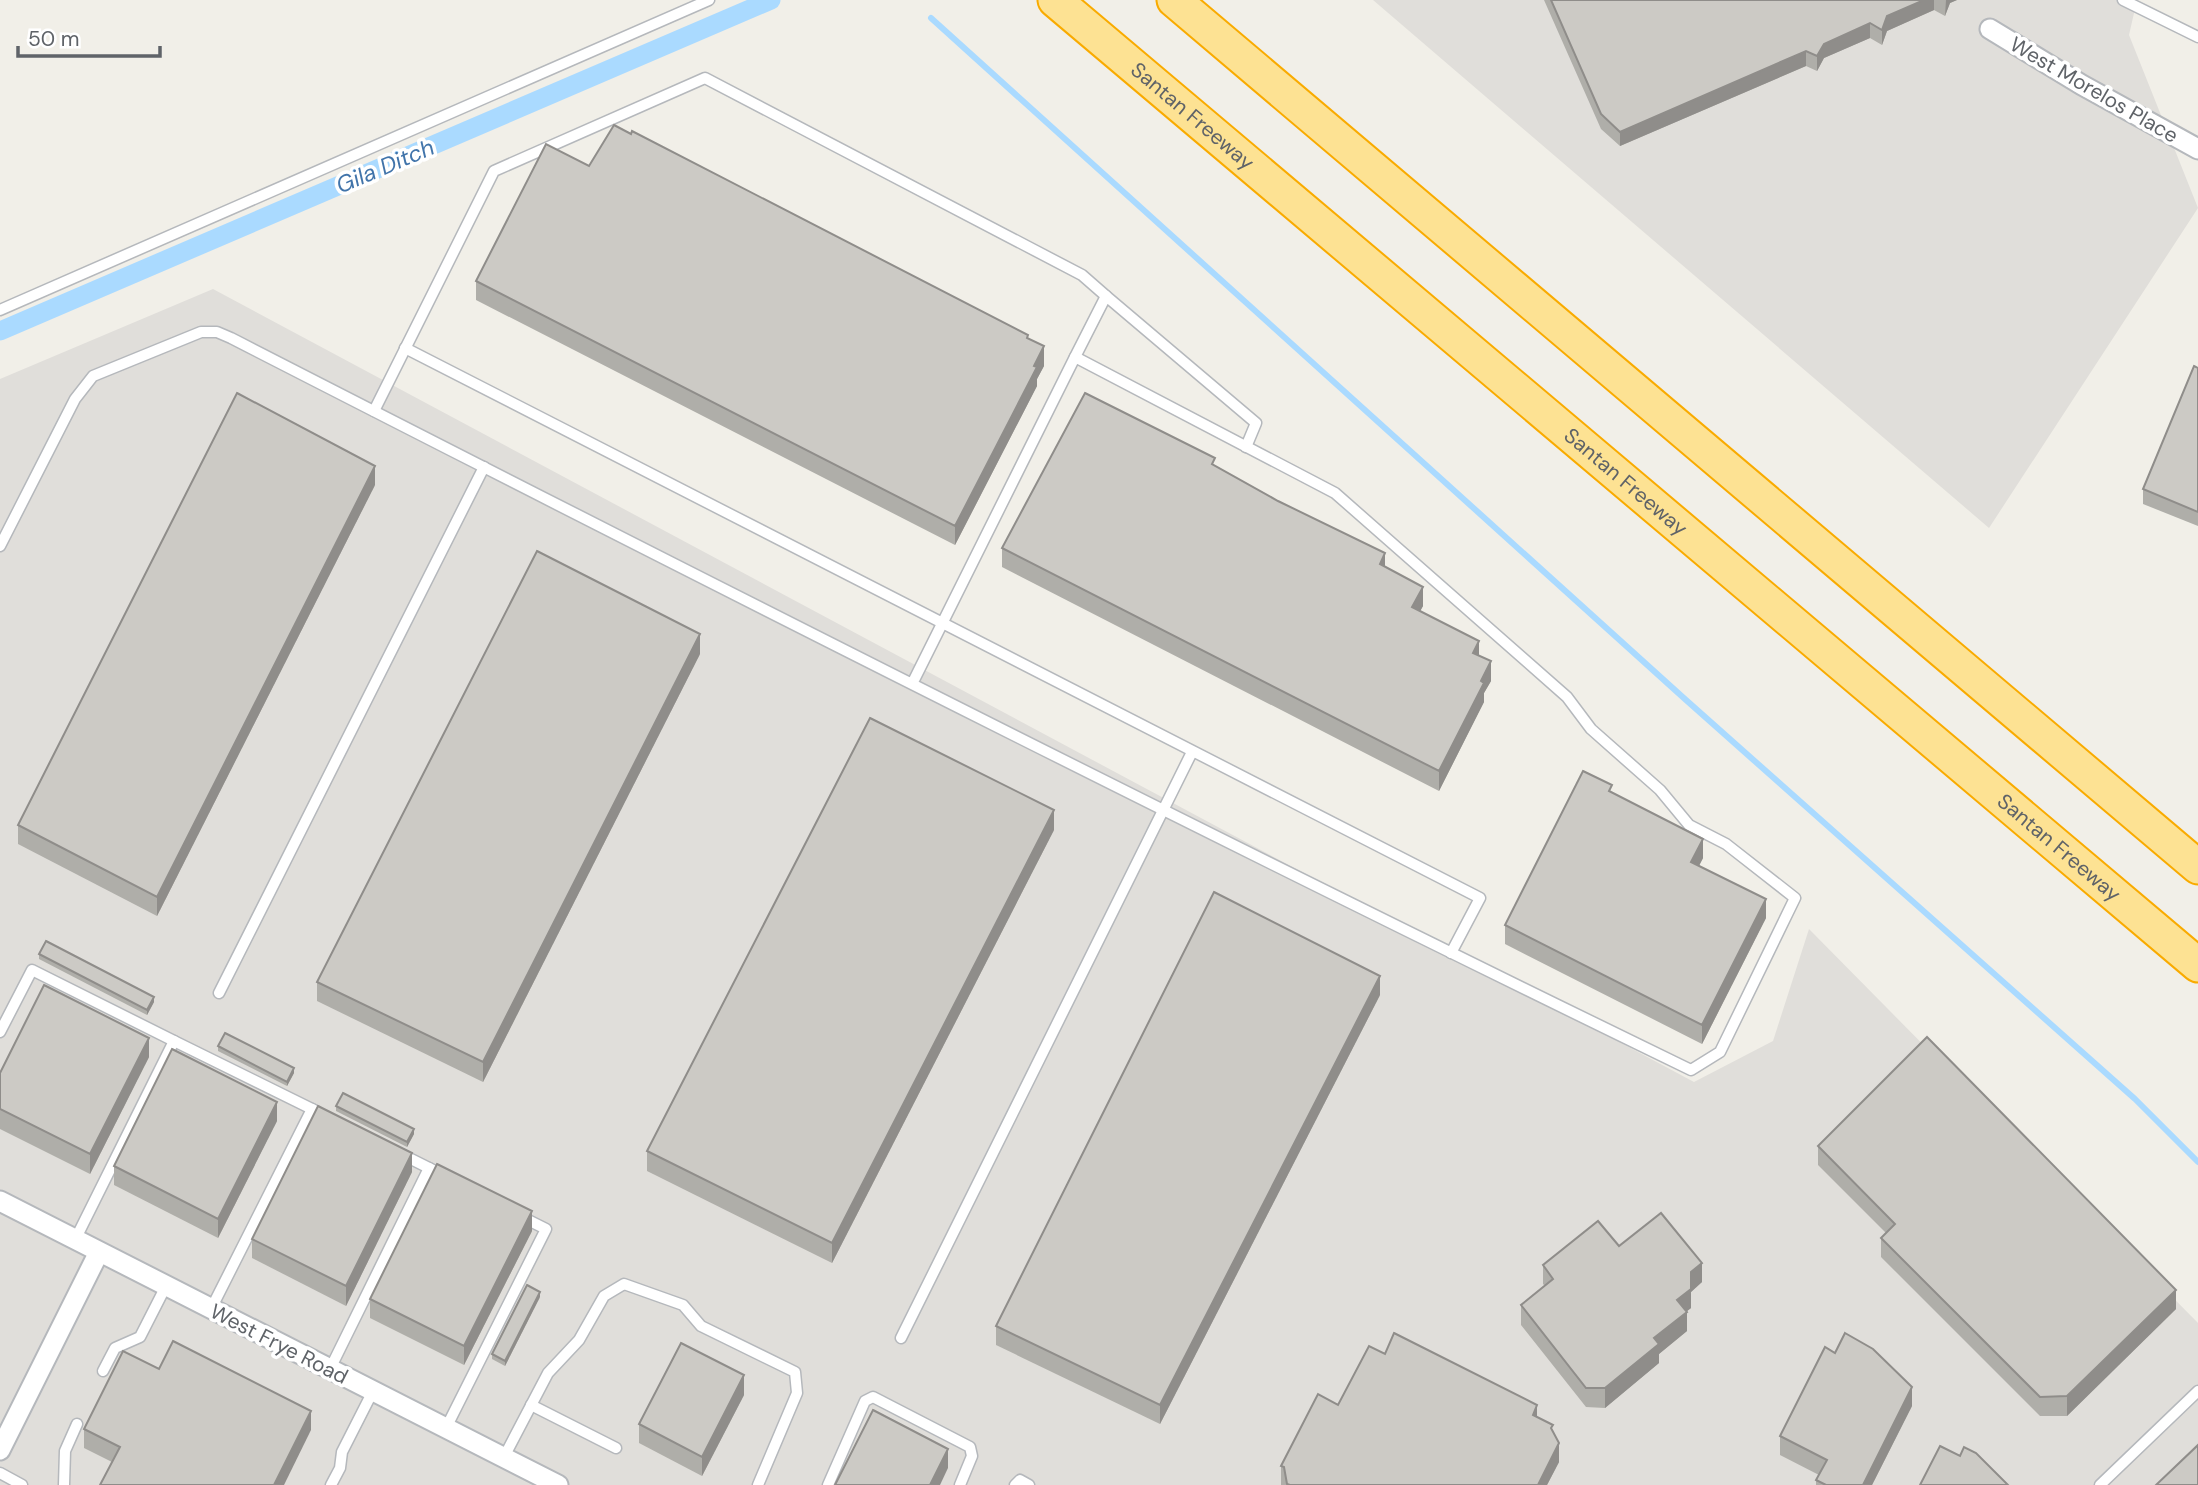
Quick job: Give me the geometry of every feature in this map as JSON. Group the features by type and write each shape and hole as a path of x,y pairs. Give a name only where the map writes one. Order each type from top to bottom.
{"highway":[{"name":"Santan Freeway","path":"1055,0 2198,965"},
{"path":"1174,0 2198,867"},
{"path":"2066,856 2198,987"}],"street":[{"name":"West Morelos Place","path":"1990,29 2198,149"},
{"name":"West Frye Road","path":"0,1201 558,1485"},
{"path":"0,1450 99,1252"}],"lane":[{"path":"0,310 709,0"},
{"path":"2123,0 2198,37"},
{"path":"374,411 494,171 705,78 1082,275 1256,423 1246,447"},
{"path":"912,684 1106,296"},
{"path":"0,546 75,399 93,376 201,332 217,332 1162,811 1691,1070 1720,1052 1796,898 1726,844 1689,825 1660,790 1591,729 1567,697 1335,493 1074,357"},
{"path":"405,348 941,625 1480,898 1451,953"},
{"path":"219,993 484,467"},
{"path":"901,1338 1192,752"},
{"path":"0,1032 32,970 324,1115"},
{"path":"75,1240 174,1041"},
{"path":"211,1309 312,1109"},
{"path":"394,1150 452,1180"},
{"path":"330,1369 429,1168"},
{"path":"446,1428 546,1229 511,1211"},
{"path":"504,1457 548,1373 579,1340 604,1296 624,1284 653,1292 683,1305 701,1326 795,1372 797,1393 758,1485"},
{"path":"103,1371 115,1348 140,1338 166,1286"},
{"path":"331,1485 340,1468 342,1452 373,1391"},
{"path":"2100,1485 2198,1391"},
{"path":"828,1485 865,1401 873,1397 970,1447 972,1456 960,1485"},
{"path":"531,1405 616,1448"},
{"path":"64,1485 65,1451 77,1424"},
{"path":"0,1472 22,1485"},
{"path":"1015,1485 1020,1480 1030,1485"}],"shaded area":[{"path":"1373,0 2137,0 2129,35 2198,208 1989,528"},
{"path":"213,289 1694,1082 1773,1041 1809,929 2198,1323 2198,1485 0,1485 0,379"}],"building":[{"path":"1551,0 1924,0 1887,16 1882,30 1870,23 1824,44 1817,56 1806,51 1620,132 1601,114"},
{"path":"614,125 631,134 632,131 1028,335 1027,338 1044,346 1034,366 1037,367 955,526 476,281 546,144 589,166"},
{"path":"2194,366 2198,368 2198,512 2143,489"},
{"path":"237,393 375,466 157,897 18,825"},
{"path":"1085,393 1215,458 1212,464 1278,501 1385,553 1380,564 1423,587 1412,607 1479,641 1473,653 1491,661 1481,681 1484,683 1439,771 1002,548"},
{"path":"537,551 700,634 483,1062 317,982"},
{"path":"870,718 1054,810 832,1243 647,1151"},
{"path":"1583,771 1612,785 1609,791 1703,839 1691,862 1766,899 1702,1025 1505,925"},
{"path":"1214,892 1380,976 1160,1405 996,1326"},
{"path":"46,941 154,997 147,1010 39,954"},
{"path":"44,985 149,1038 90,1154 0,1109 0,1073"},
{"path":"225,1033 294,1068 287,1082 218,1046"},
{"path":"1927,1037 2176,1290 2067,1396 2040,1397 1881,1238 1895,1224 1818,1146"},
{"path":"172,1049 277,1102 218,1219 114,1166"},
{"path":"343,1093 414,1129 407,1142 336,1106"},
{"path":"318,1106 412,1153 346,1286 252,1239"},
{"path":"437,1164 532,1211 464,1346 370,1299"},
{"path":"1661,1213 1702,1263 1691,1272 1691,1289 1677,1300 1687,1312 1654,1338 1659,1344 1605,1388 1586,1388 1521,1305 1553,1279 1543,1265 1598,1221 1619,1246"},
{"path":"527,1285 540,1292 505,1361 492,1354"},
{"path":"1394,1333 1537,1405 1533,1415 1553,1425 1551,1428 1559,1443 1538,1485 1287,1484 1284,1467 1281,1466 1318,1394 1338,1405 1369,1346 1385,1354"},
{"path":"1845,1333 1873,1349 1912,1387 1863,1485 1826,1485 1816,1480 1827,1460 1780,1436 1825,1347 1835,1353"},
{"path":"173,1341 311,1411 274,1485 100,1485 120,1447 84,1429 123,1351 159,1369"},
{"path":"681,1343 744,1375 702,1457 639,1424"},
{"path":"873,1410 948,1449 930,1485 835,1485"},
{"path":"2198,1445 2198,1485 2156,1485"},
{"path":"1940,1446 1960,1456 1964,1447 1976,1453 2008,1485 1920,1485"}],"waterway":[{"name":"Gila Ditch","path":"0,331 771,0"},
{"path":"931,18 1686,700 2135,1099 2198,1162"}]}
